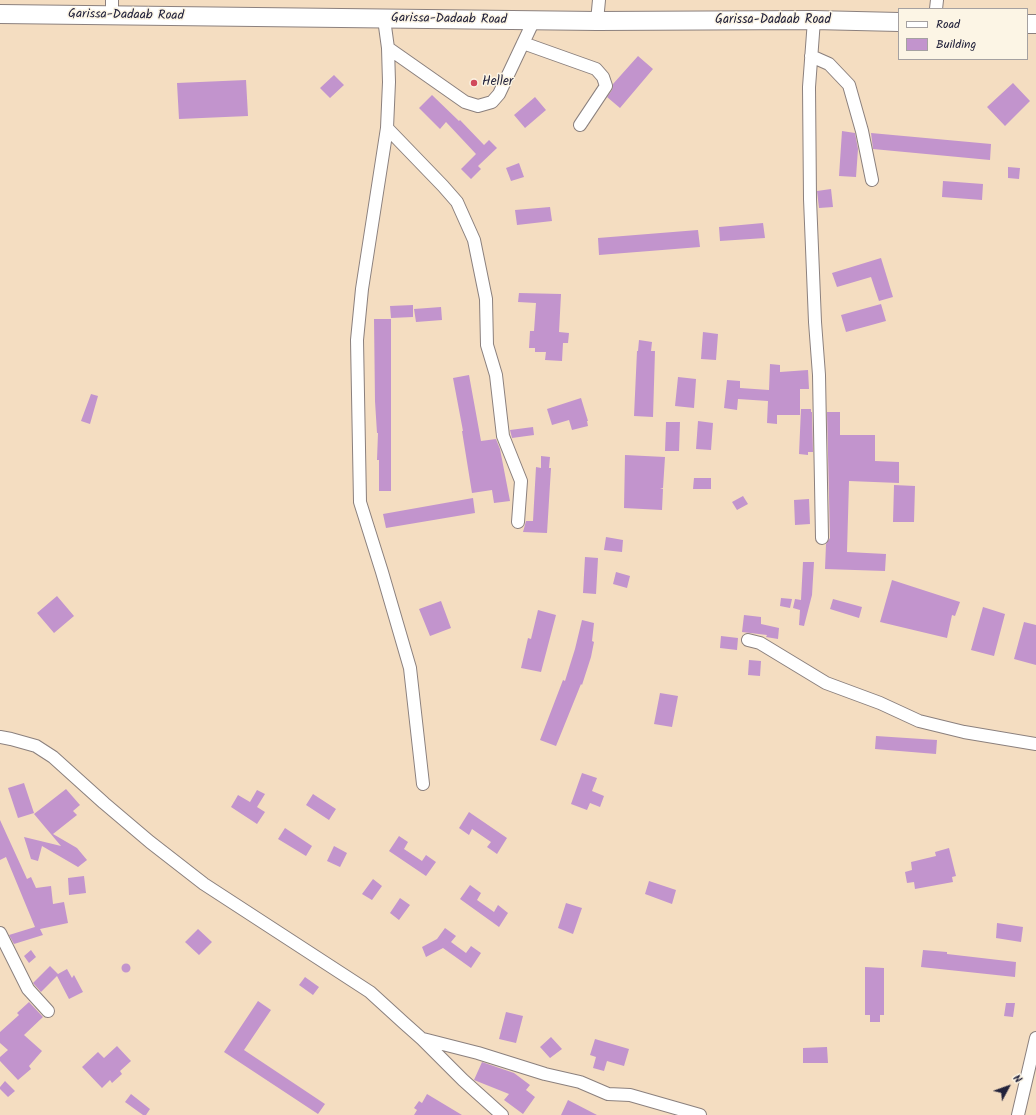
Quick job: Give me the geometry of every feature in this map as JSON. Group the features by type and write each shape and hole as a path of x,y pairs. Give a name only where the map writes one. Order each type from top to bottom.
{"highway":[{"name":"Garissa-Dadaab Road","path":"0,14 112,8 384,19 597,21 814,20 898,22"}],"street":[{"path":"597,21 599,0"},
{"path":"384,19 388,48 389,82 387,128 362,289 357,340 360,502 410,668 423,784"},
{"path":"388,48 465,102 478,106 492,102 499,94 534,20"},
{"path":"814,20 809,87 810,199 815,322 819,375 822,538"},
{"path":"523,43 596,69 603,77 606,86 580,125"},
{"path":"811,56 829,64 849,85 862,132 872,180"},
{"path":"387,128 457,202 474,240 486,298 487,345 496,376 503,436 521,481 518,522"},
{"path":"748,640 760,643 826,683 880,703 919,721 964,732 1036,744"},
{"path":"0,738 11,739 36,746 53,757 150,842 204,884 370,992 422,1038 463,1080 502,1115"},
{"path":"0,933 28,989 48,1011"},
{"path":"422,1038 478,1053 545,1074 580,1082 608,1094 630,1095 700,1115"},
{"path":"1018,1115 1036,1038"}],"building":[{"path":"638,56 653,69 620,108 607,97 612,90 613,84"},
{"path":"334,75 344,85 330,98 320,88"},
{"path":"246,80 248,116 179,119 177,83"},
{"path":"1013,83 1030,101 1005,126 987,107"},
{"path":"432,95 459,121 460,120 484,145 489,140 497,148 478,166 481,169 471,179 461,169 476,154 446,122 440,129 419,108"},
{"path":"535,97 546,110 525,128 514,115"},
{"path":"842,131 855,133 858,149 856,177 839,176"},
{"path":"871,133 991,144 990,160 873,149"},
{"path":"519,163 524,177 511,181 506,168"},
{"path":"1008,167 1020,168 1019,179 1008,178"},
{"path":"943,181 983,184 982,200 942,197"},
{"path":"831,189 833,207 819,208 817,191"},
{"path":"550,207 552,221 517,225 515,210"},
{"path":"763,223 765,238 720,241 719,227"},
{"path":"698,230 700,247 599,255 598,238"},
{"path":"881,258 893,297 879,301 871,277 837,287 832,273"},
{"path":"519,293 561,294 559,332 569,333 568,343 563,343 562,361 545,360 546,352 535,352 535,348 529,348 530,331 534,331 536,303 518,302"},
{"path":"881,304 886,321 846,332 841,315"},
{"path":"413,305 413,317 391,318 390,306"},
{"path":"441,307 442,320 416,322 414,309"},
{"path":"374,319 391,319 391,491 379,491 379,460 377,460 378,433 375,401"},
{"path":"703,332 718,334 716,360 701,359"},
{"path":"639,340 652,342 651,351 655,351 653,417 634,416 637,351"},
{"path":"770,364 780,365 780,372 808,370 809,389 800,389 800,415 777,415 777,424 767,423 768,401 738,399 737,410 724,408 727,380 740,381 740,388 769,390"},
{"path":"469,375 481,441 496,439 500,449 510,501 494,503 492,490 472,493 463,431 453,378"},
{"path":"678,377 696,379 694,408 675,406"},
{"path":"91,394 98,396 90,424 81,421"},
{"path":"581,398 588,421 588,426 572,430 569,420 552,425 547,409"},
{"path":"801,409 811,409 812,412 813,452 808,452 808,455 799,454"},
{"path":"827,412 840,412 840,435 875,435 875,461 899,462 899,483 849,481 847,552 886,554 885,571 825,569 826,544 830,538"},
{"path":"698,421 713,423 711,450 696,449"},
{"path":"666,422 680,422 679,451 665,451"},
{"path":"533,427 534,435 512,438 510,430"},
{"path":"625,455 665,457 663,488 660,488 663,489 662,510 624,508"},
{"path":"541,456 550,457 549,468 551,468 547,533 523,532 526,521 533,521 536,467 541,468"},
{"path":"694,478 711,478 711,489 693,489"},
{"path":"894,485 915,486 914,522 893,522"},
{"path":"743,496 748,504 737,510 732,502"},
{"path":"473,498 475,513 386,528 383,514"},
{"path":"809,499 810,524 795,525 794,500"},
{"path":"606,537 623,540 622,552 604,550"},
{"path":"585,557 598,558 596,594 583,593"},
{"path":"803,562 814,562 812,595 804,626 799,625 800,610 793,608 795,599 801,600"},
{"path":"616,572 630,576 627,588 613,584"},
{"path":"892,580 960,602 955,616 952,615 947,638 880,622"},
{"path":"57,596 74,616 54,633 37,613"},
{"path":"781,598 792,599 790,608 780,606"},
{"path":"833,599 862,607 859,618 830,609"},
{"path":"441,601 451,628 430,636 419,609"},
{"path":"983,607 1005,614 994,656 971,650"},
{"path":"538,610 556,615 541,672 521,668 528,638 531,639"},
{"path":"744,615 761,617 761,624 779,628 778,639 766,637 767,635 742,632"},
{"path":"582,620 594,623 592,641 594,642 591,657 582,685 581,684 556,746 540,740 563,680 565,681"},
{"path":"1024,622 1036,625 1036,665 1014,659"},
{"path":"721,636 738,638 737,650 720,648"},
{"path":"749,660 761,661 760,676 748,675"},
{"path":"660,693 678,696 672,727 654,724"},
{"path":"876,736 937,740 936,754 875,749"},
{"path":"582,773 597,778 592,791 604,796 600,807 590,803 587,810 571,804"},
{"path":"24,783 34,813 18,818 8,788"},
{"path":"66,789 80,805 73,811 77,815 53,834 77,848 87,860 78,867 42,846 38,861 31,859 24,837 61,846 34,814"},
{"path":"257,790 265,794 257,807 265,812 257,824 231,807 238,795 250,802"},
{"path":"313,794 336,809 329,820 306,805"},
{"path":"469,812 507,838 497,854 487,847 491,842 472,829 469,835 459,828"},
{"path":"0,820 27,879 31,877 36,888 51,886 53,904 64,902 68,923 40,929 43,935 14,944 9,935 35,927 6,857 0,860"},
{"path":"285,828 312,846 306,856 278,839"},
{"path":"399,836 408,842 404,849 422,861 426,855 436,862 426,876 389,851"},
{"path":"334,846 347,853 340,867 327,861"},
{"path":"949,848 956,876 952,877 953,882 915,889 914,882 907,883 905,872 912,870 911,862 936,856 935,852"},
{"path":"84,876 86,893 69,895 68,878"},
{"path":"373,879 382,886 372,900 362,894"},
{"path":"649,881 676,890 672,904 645,894"},
{"path":"470,885 481,893 477,900 494,912 498,905 508,913 499,927 460,899"},
{"path":"400,898 410,905 399,920 390,913"},
{"path":"566,903 582,908 573,934 558,928"},
{"path":"997,923 1023,927 1021,942 996,938"},
{"path":"445,928 456,936 451,942 466,953 471,946 481,953 471,968 443,948 426,957 422,947 437,939"},
{"path":"198,929 212,942 199,955 185,942"},
{"path":"31,950 36,957 29,963 24,956"},
{"path":"923,950 1016,962 1015,977 921,967"},
{"path":"126,963 131,968 126,973 121,968"},
{"path":"50,966 58,974 67,969 72,978 74,975 83,992 69,999 57,976 41,992 33,983"},
{"path":"865,967 884,968 884,1015 880,1015 880,1022 870,1022 870,1015 865,1015"},
{"path":"305,977 319,987 313,995 299,985"},
{"path":"258,1001 271,1010 244,1050 325,1104 318,1114 224,1052"},
{"path":"29,1002 43,1017 24,1035 42,1051 29,1066 31,1069 18,1080 0,1061 0,1057 8,1050 0,1043 0,1032 19,1015 17,1013"},
{"path":"1006,1003 1015,1003 1013,1017 1004,1016"},
{"path":"506,1012 523,1016 516,1043 499,1039"},
{"path":"551,1037 562,1049 550,1058 540,1047"},
{"path":"595,1039 629,1049 624,1066 607,1061 604,1071 593,1068 596,1057 590,1055"},
{"path":"117,1046 131,1061 120,1071 122,1074 112,1083 110,1080 102,1088 82,1067 98,1052 104,1058"},
{"path":"827,1047 828,1063 803,1063 803,1048"},
{"path":"482,1062 514,1073 530,1085 526,1090 535,1097 523,1114 504,1100 509,1094 474,1080"},
{"path":"5,1081 15,1091 8,1097 0,1089"},
{"path":"131,1094 150,1109 146,1115 143,1115 125,1102"},
{"path":"427,1094 462,1115 414,1115 417,1110 414,1108 419,1101 422,1103"},
{"path":"568,1100 597,1115 561,1115"}],"place":[{"name":"Heller","path":"474,83"}]}
